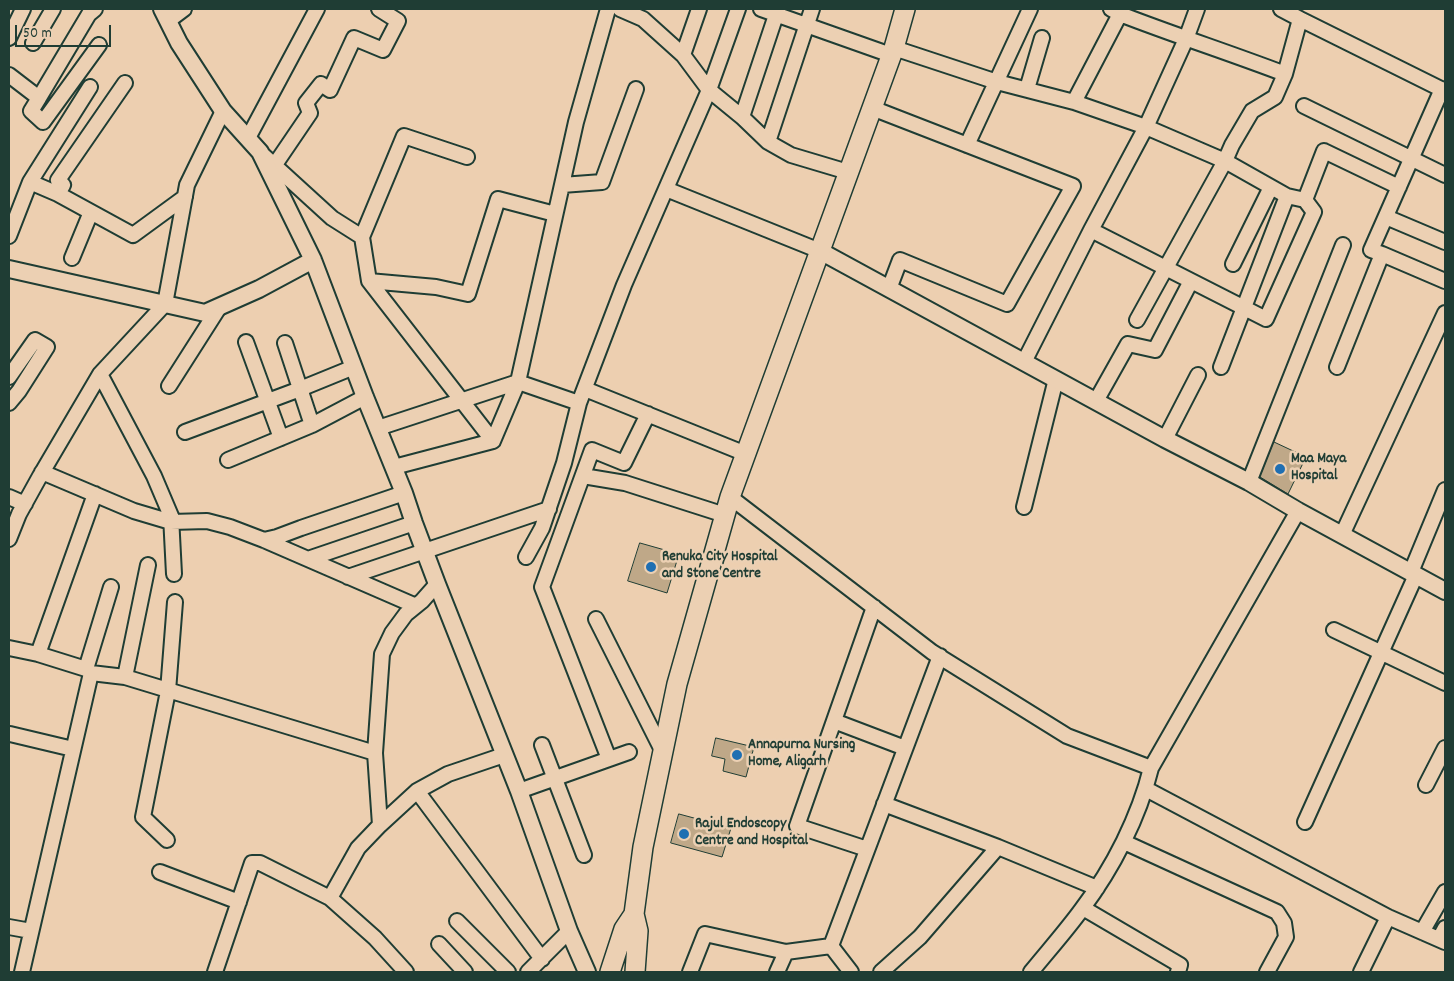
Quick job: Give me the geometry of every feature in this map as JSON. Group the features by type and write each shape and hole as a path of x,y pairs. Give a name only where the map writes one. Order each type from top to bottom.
{"main road":[{"path":"635,972 638,931 634,914 643,847 677,684 730,497 872,108 905,9"},
{"path":"610,972 624,929 634,914"}],"street":[{"path":"9,38 23,9"},
{"path":"33,44 53,9"},
{"path":"95,9 89,14 31,111 43,122 99,45"},
{"path":"184,9 165,15 179,43 223,111 274,166 332,218 362,237"},
{"path":"274,166 310,113 306,103 320,84 330,90 354,38 383,50 398,21 379,9"},
{"path":"493,440 518,382 576,122 608,9"},
{"path":"620,9 643,19 683,56 709,90 742,117 768,142 791,155 848,172"},
{"path":"683,56 700,9"},
{"path":"526,556 542,528 549,509 564,464 580,403 624,284 709,90 738,9"},
{"path":"761,9 777,12 807,25 892,51 997,82 1074,102 1146,127 1225,161 1287,196 1305,200 1314,212 1266,319 1092,230"},
{"path":"768,142 812,9"},
{"path":"967,145 1030,9"},
{"path":"1024,362 1146,127 1186,39 1197,9"},
{"path":"1282,9 1444,90 1371,250 1445,282"},
{"path":"248,138 312,11"},
{"path":"1074,102 1115,11 1186,39 1222,50 1285,74"},
{"path":"742,117 777,12"},
{"path":"1137,320 1252,111 1275,97 1285,74 1300,19"},
{"path":"1028,90 1042,38"},
{"path":"9,75 39,98"},
{"path":"58,194 62,185 58,180 125,83"},
{"path":"9,236 30,182 90,87"},
{"path":"562,184 602,182 636,89"},
{"path":"1304,106 1445,175"},
{"path":"872,108 1073,186 1007,304 900,260 889,289"},
{"path":"9,539 42,472 100,374 165,304 187,185 223,111"},
{"path":"467,157 404,136 362,237 369,281 493,440"},
{"path":"1305,200 1324,151 1399,187"},
{"path":"260,152 313,260 404,493 437,584 519,790 569,931 587,972"},
{"path":"30,182 58,194 133,234 185,197"},
{"path":"1234,264 1271,187"},
{"path":"666,189 820,251 1165,439 1249,482 1298,511 1445,591"},
{"path":"1221,367 1287,196"},
{"path":"369,281 436,287 468,294 498,199 555,214"},
{"path":"72,258 90,212"},
{"path":"1386,217 1445,242"},
{"path":"1249,482 1343,245"},
{"path":"1337,367 1382,254"},
{"path":"9,269 205,313 259,289 313,260"},
{"path":"1096,401 1128,344 1155,350 1192,281"},
{"path":"169,386 220,306"},
{"path":"1342,535 1445,313"},
{"path":"9,376 35,340 47,347 19,391 9,403"},
{"path":"246,342 280,438"},
{"path":"285,343 312,425"},
{"path":"185,432 354,367"},
{"path":"100,374 154,476 170,516 174,574"},
{"path":"1165,439 1198,375"},
{"path":"1024,507 1056,379"},
{"path":"378,428 518,382 580,403"},
{"path":"585,389 746,454"},
{"path":"228,460 312,425 365,397"},
{"path":"609,759 542,587 592,450 624,463 648,414"},
{"path":"394,467 493,440"},
{"path":"42,472 134,510 171,522 207,521 264,540 416,606"},
{"path":"583,476 625,483 725,515"},
{"path":"1305,822 1381,653 1414,574 1445,490"},
{"path":"264,540 284,535 404,493"},
{"path":"38,654 95,494"},
{"path":"9,497 25,504"},
{"path":"730,497 940,656 1067,736 1151,768"},
{"path":"348,577 549,509"},
{"path":"1032,972 1083,908 1124,842 1146,789 1151,768 1298,511"},
{"path":"308,559 414,523"},
{"path":"124,677 148,565"},
{"path":"380,825 375,753 382,654 392,632 406,614 437,584"},
{"path":"22,972 89,671 111,587"},
{"path":"167,840 143,817 168,691 175,602"},
{"path":"868,848 797,826 874,607"},
{"path":"596,618 662,752"},
{"path":"1334,630 1445,683"},
{"path":"9,648 38,654 89,671 124,677 375,753"},
{"path":"831,946 940,656"},
{"path":"834,721 905,748"},
{"path":"10,734 73,749"},
{"path":"542,745 584,855"},
{"path":"1426,785 1445,748"},
{"path":"519,790 629,752"},
{"path":"330,898 358,848 417,791 448,774 504,755"},
{"path":"1146,789 1388,917 1422,932 1443,936"},
{"path":"417,791 542,959"},
{"path":"884,804 998,847 1097,888"},
{"path":"1124,842 1277,912 1284,923 1286,938 1267,972"},
{"path":"881,972 920,937 998,847"},
{"path":"215,972 252,863 260,863 330,898 375,938 406,972"},
{"path":"160,872 239,902"},
{"path":"1422,932 1445,892"},
{"path":"1083,908 1180,965 1178,972"},
{"path":"1361,972 1388,917"},
{"path":"457,920 508,972"},
{"path":"9,927 31,931"},
{"path":"528,972 569,931"},
{"path":"690,972 705,934 786,952 831,946"},
{"path":"439,944 465,972"},
{"path":"831,946 851,972"},
{"path":"777,972 786,952"}],"building":[{"path":"1274,442 1306,457 1288,494 1260,477"},
{"path":"640,543 679,554 667,593 628,581"},
{"path":"716,738 754,747 746,777 723,771 725,759 712,756"},
{"path":"679,814 731,828 722,857 671,843"}],"place":[{"name":"Maa Maya Hospital","path":"1280,469"},
{"name":"Renuka City Hospital and Stone Centre","path":"651,567"},
{"name":"Annapurna Nursing Home, Aligarh","path":"737,755"},
{"name":"Rajul Endoscopy Centre and Hospital","path":"684,834"}]}
